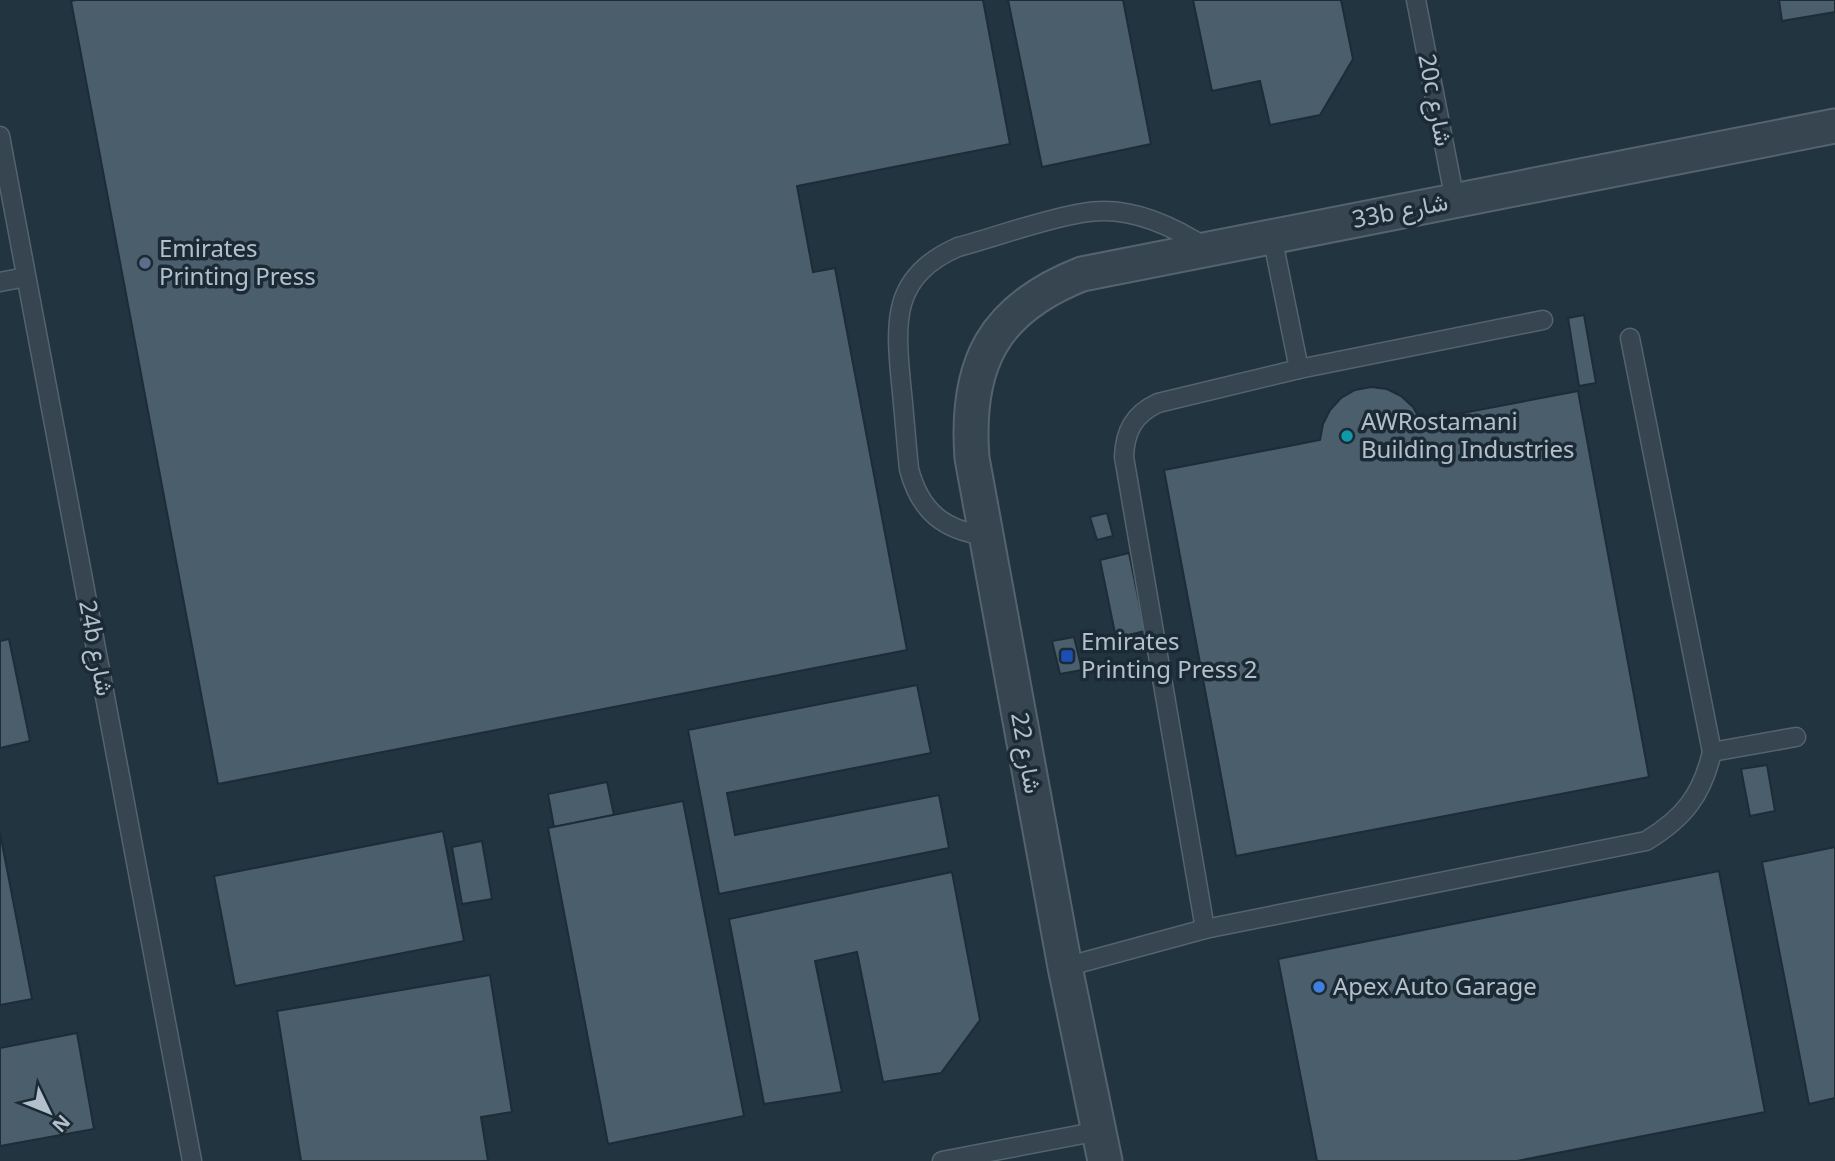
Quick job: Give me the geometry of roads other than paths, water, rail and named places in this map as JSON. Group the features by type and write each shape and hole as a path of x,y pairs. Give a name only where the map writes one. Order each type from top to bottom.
{"street":[{"name":"33b شارع","path":"988,345 1020,309 1039,294 1082,274 1835,127"},
{"name":"شارع 22","path":"988,345 976,382 970,429 972,458 1065,967 1102,1146"}],"lane":[{"name":"20c شارع","path":"1416,0 1455,201"},
{"name":"24b شارع","path":"0,136 192,1161"},
{"path":"986,536 948,526 932,514 913,486 909,469 897,326 903,296 911,282 932,261 958,247 1084,212 1111,212 1163,223 1208,249"},
{"path":"1272,236 1299,369"},
{"path":"0,282 26,277"},
{"path":"1205,929 1124,457 1128,430 1135,418 1158,403 1299,369 1543,320"},
{"path":"1065,967 1205,929 1646,841 1685,812 1698,794 1707,774 1712,752 1630,338"},
{"path":"1712,752 1796,737"},
{"path":"942,1161 1102,1146"}],"place":[{"name":"Emirates Printing Press","path":"145,263"},
{"name":"AWRostamani Building Industries","path":"1347,436"},
{"name":"Emirates Printing Press 2","path":"1067,656"},
{"name":"Apex Auto Garage","path":"1319,987"}]}
